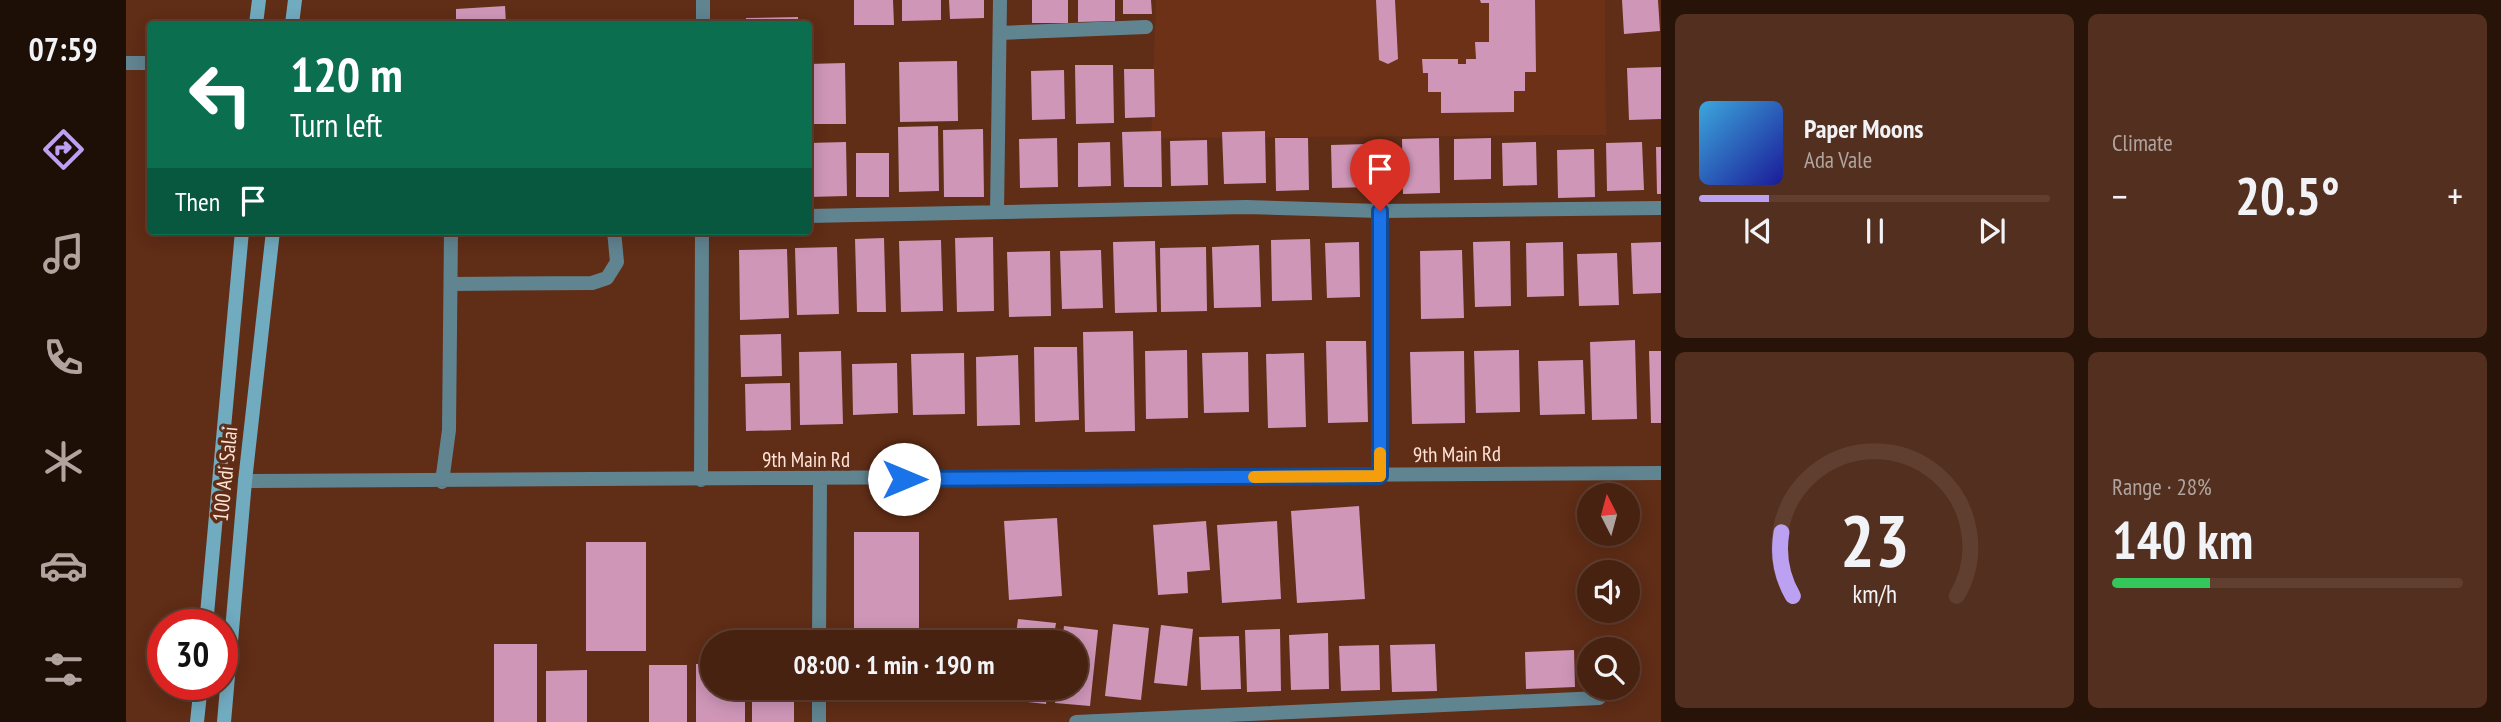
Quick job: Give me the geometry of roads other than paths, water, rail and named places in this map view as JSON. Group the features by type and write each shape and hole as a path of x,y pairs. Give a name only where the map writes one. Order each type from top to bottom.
{"main road":[{"path":"256,21 259,0"},
{"path":"292,21 295,0"},
{"name":"100 Adi Salai","path":"207,609 242,235"},
{"name":"100 Adi Salai","path":"224,722 244,481 273,235"},
{"path":"197,722 199,700"}],"street":[{"path":"703,0 703,21"},
{"path":"997,211 1000,0"},
{"path":"1000,33 1146,27"},
{"path":"126,63 147,63"},
{"path":"812,216 1246,207 1380,211 1661,208"},
{"path":"1380,211 1380,476"},
{"path":"442,482 449,430 451,235"},
{"path":"451,284 592,283 607,278 617,262 614,235"},
{"path":"701,480 702,235"},
{"name":"9th Main Rd","path":"244,481 820,480 1661,473"},
{"path":"819,630 820,480"},
{"path":"1076,722 1349,715 1577,699"},
{"path":"819,700 819,722"}]}
